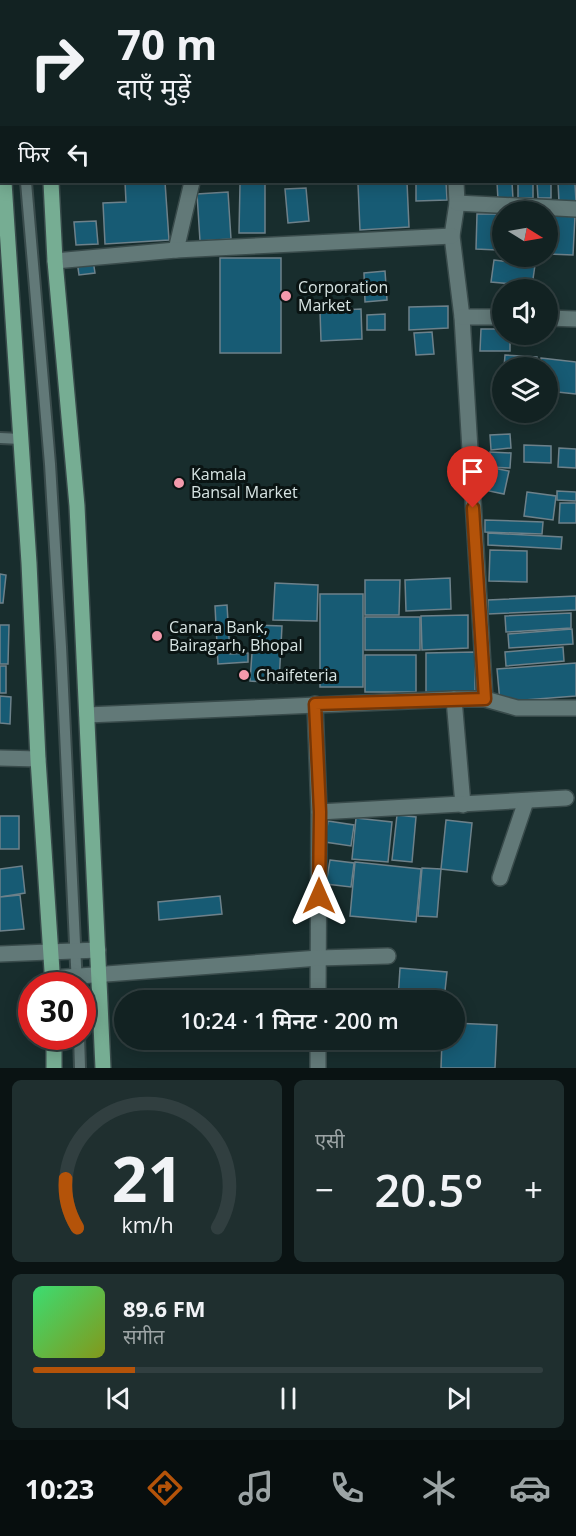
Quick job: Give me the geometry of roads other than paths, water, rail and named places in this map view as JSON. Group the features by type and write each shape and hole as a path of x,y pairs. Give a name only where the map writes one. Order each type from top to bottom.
{"main road":[{"path":"4,183 52,972"},
{"path":"51,183 55,261 78,506 100,976 102,1068"},
{"path":"54,1050 54,1068"}],"street":[{"path":"176,250 192,183"},
{"path":"456,183 457,203 452,236 462,316 485,699"},
{"path":"457,203 576,208"},
{"path":"55,261 176,250 452,236"},
{"path":"462,316 492,317"},
{"path":"558,318 576,319"},
{"path":"87,715 454,699 485,699 517,708 576,708"},
{"path":"454,699 463,805"},
{"path":"315,704 320,812 318,990"},
{"path":"0,758 38,759"},
{"path":"320,812 566,798"},
{"path":"500,878 526,801"},
{"path":"0,954 98,950"},
{"path":"96,977 319,958 388,956"},
{"path":"318,1050 318,1068"}],"lane":[{"path":"26,183 51,487 76,972"},
{"path":"0,438 21,439"},
{"path":"79,1050 80,1068"}],"place":[{"name":"Corporation Market","path":"286,296"},
{"name":"Kamala Bansal Market","path":"179,483"},
{"name":"Canara Bank, Bairagarh, Bhopal","path":"157,636"},
{"name":"Chaifeteria","path":"244,675"}]}
